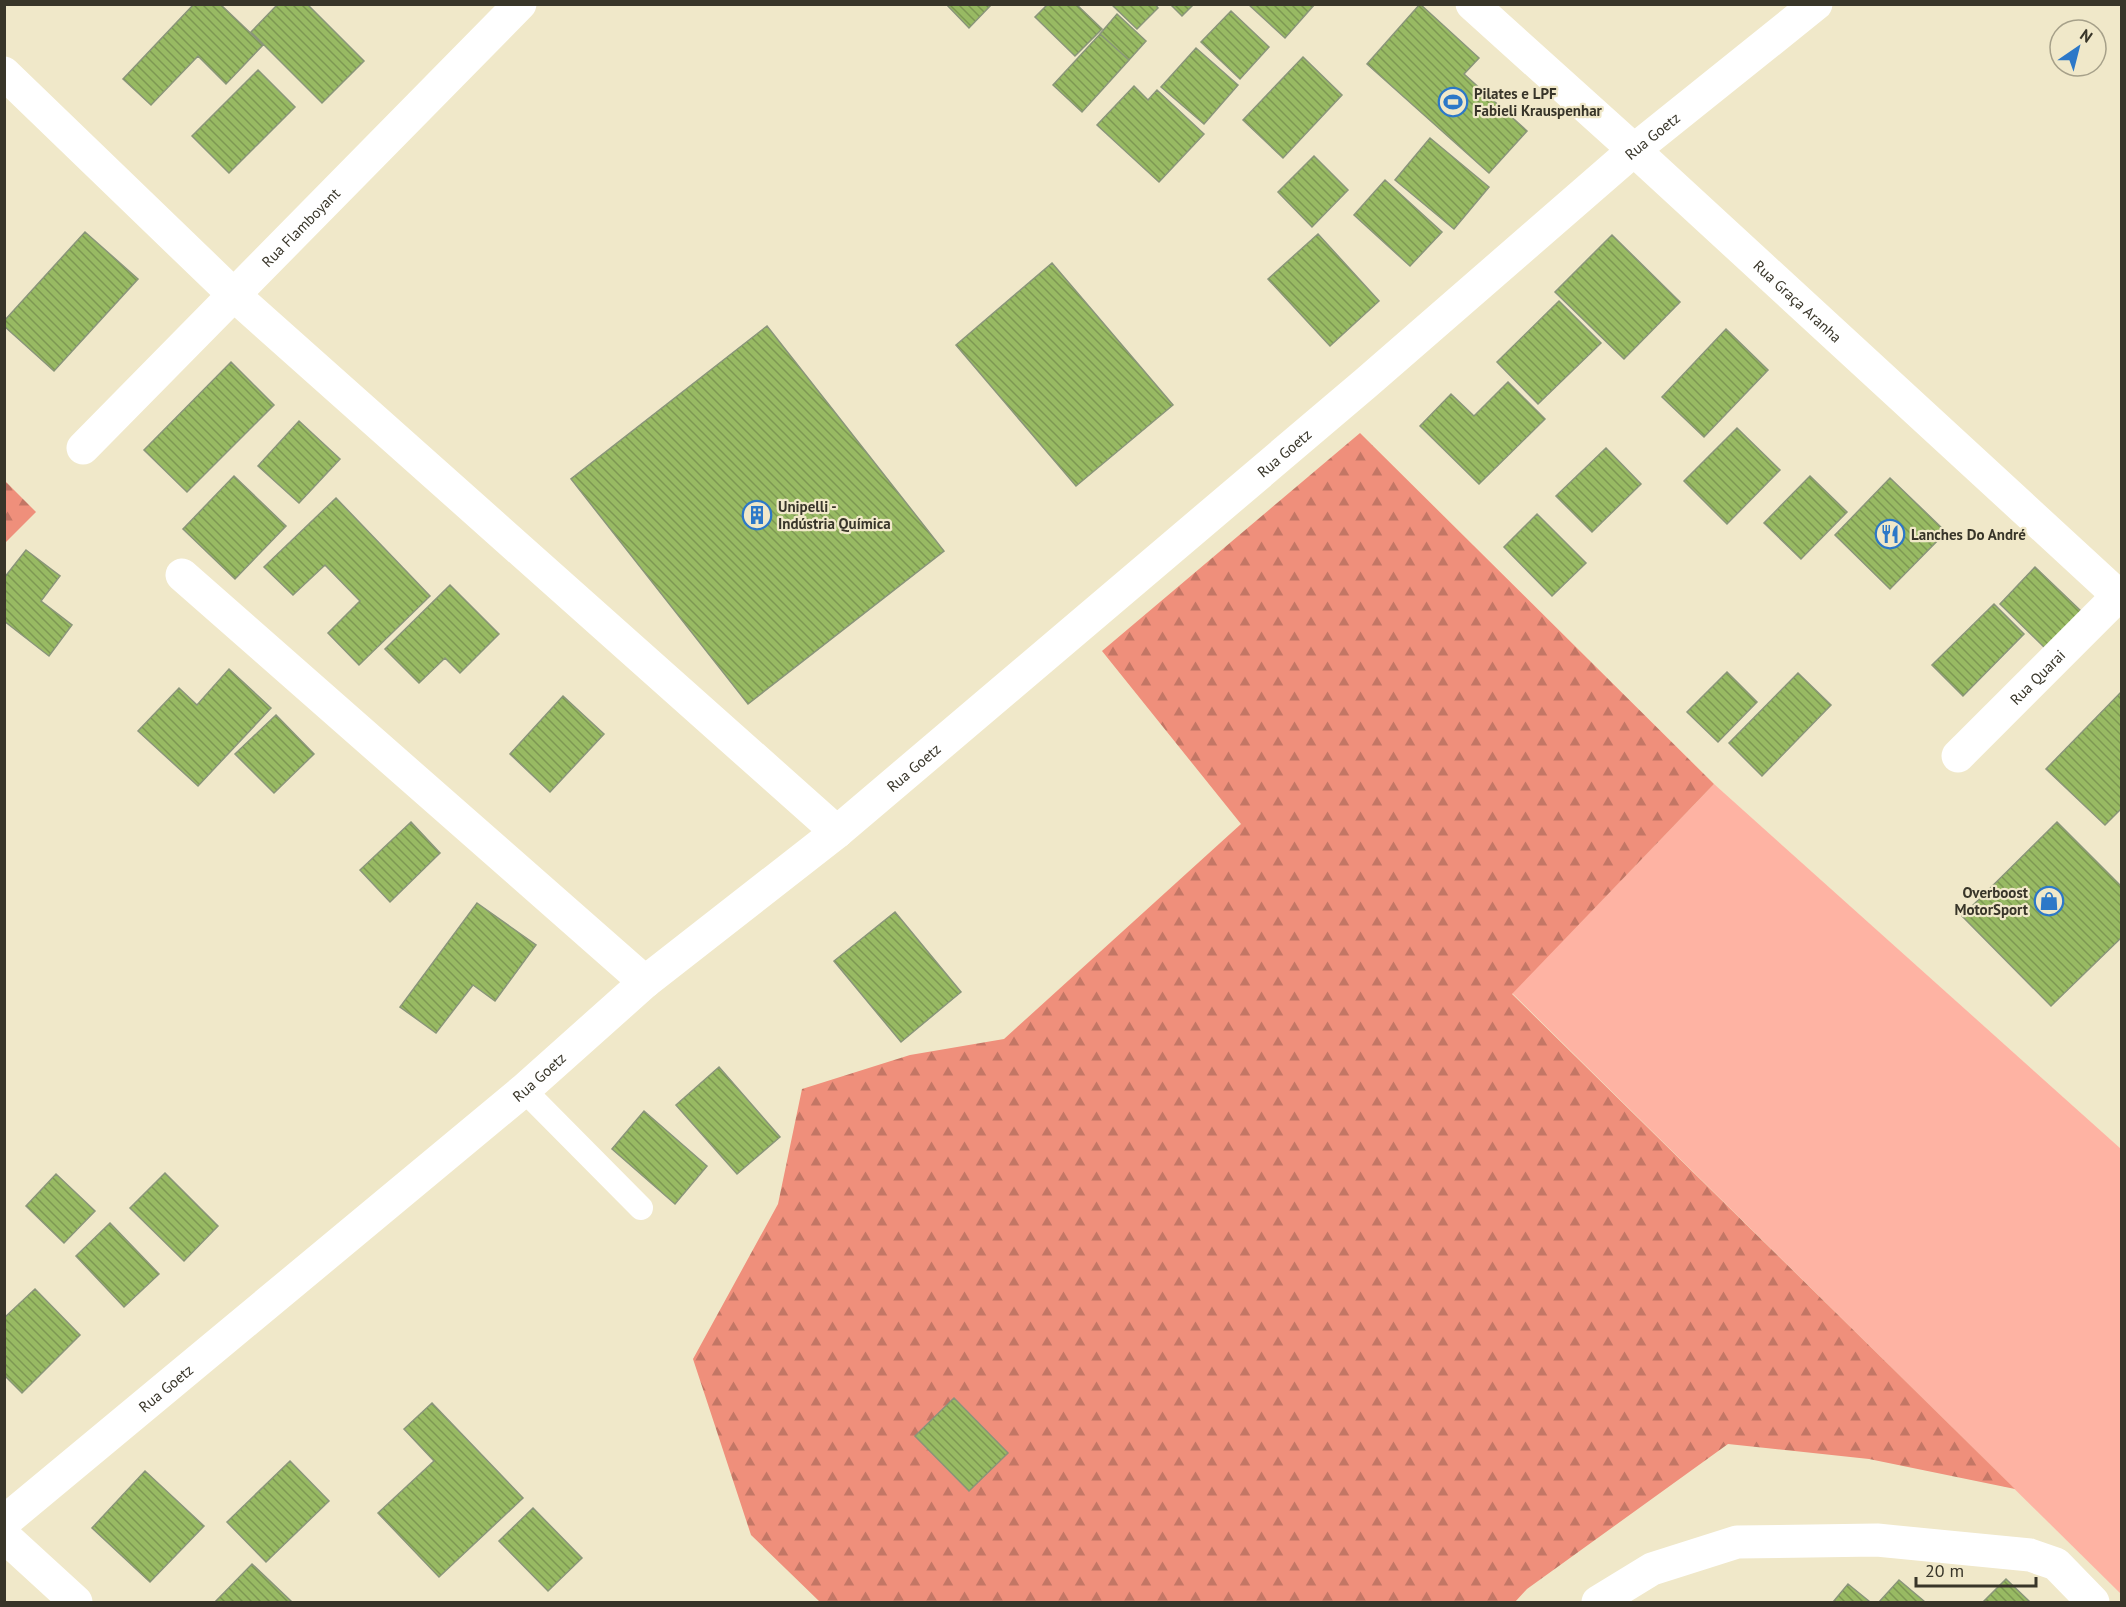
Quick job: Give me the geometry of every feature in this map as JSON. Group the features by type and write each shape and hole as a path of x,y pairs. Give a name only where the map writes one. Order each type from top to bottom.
{"street":[{"name":"Rua Flamboyant","path":"83,448 520,4"},
{"name":"Rua Graça Aranha","path":"1472,4 2120,597"},
{"name":"Rua Goetz","path":"4,1522 524,1090 645,982 837,832 1366,383 1634,150 1816,4"},
{"path":"4,73 234,295 837,832"},
{"path":"183,575 645,982"},
{"name":"Rua Quarai","path":"1958,756 2120,597"},
{"path":"4,1536 76,1602"},
{"path":"1598,1602 1652,1569 1737,1542 1877,1540 2030,1555 2056,1564 2093,1602"}],"lane":[{"path":"524,1090 641,1208"}],"shaded area":[{"path":"1714,784 2121,1149 2121,1594 1512,993"}],"green space":[{"path":"1360,433 1714,784 1512,994 2015,1489 1869,1459 1728,1444 1527,1589 1515,1602 820,1602 751,1535 693,1359 778,1204 802,1089 910,1055 1004,1039 1241,824 1102,651"},
{"path":"5,481 36,512 5,543"}],"building":[{"path":"194,4 220,4 263,45 226,84 198,56 151,105 123,79"},
{"path":"278,4 307,4 364,61 322,103 251,32"},
{"path":"946,4 992,4 969,28"},
{"path":"1048,4 1076,4 1102,29 1075,56 1035,17"},
{"path":"1111,4 1155,4 1158,8 1137,29"},
{"path":"1170,4 1194,4 1182,16"},
{"path":"1248,4 1315,4 1285,38"},
{"name":"Pilates e LPF Fabieli Krauspenhar","path":"1420,4 1479,58 1464,74 1527,131 1489,173 1367,64"},
{"path":"1231,11 1269,47 1240,79 1201,42"},
{"path":"1117,14 1146,41 1129,60 1100,34"},
{"path":"1100,34 1129,60 1082,112 1053,85"},
{"path":"1196,48 1238,85 1204,124 1161,87"},
{"path":"1303,57 1342,95 1283,158 1243,120"},
{"path":"258,70 295,107 229,173 192,136"},
{"path":"1134,86 1148,100 1157,90 1204,134 1159,182 1097,125"},
{"path":"1430,138 1489,187 1454,229 1395,180"},
{"path":"1314,156 1348,190 1312,227 1278,192"},
{"path":"1385,180 1442,232 1410,266 1354,215"},
{"path":"85,232 138,279 54,371 4,326 4,321"},
{"path":"1318,234 1379,301 1330,346 1268,279"},
{"path":"1612,235 1680,302 1624,359 1555,292"},
{"path":"1052,263 1173,405 1076,486 956,345"},
{"path":"1559,301 1601,343 1538,404 1497,362"},
{"name":"Unipelli - Indústria Química","path":"767,326 944,551 748,704 571,479"},
{"path":"1726,329 1768,370 1704,437 1662,397"},
{"path":"231,362 274,405 187,492 144,450"},
{"path":"1508,382 1545,419 1479,484 1420,426 1451,394 1474,416"},
{"path":"299,421 340,459 299,503 258,466"},
{"path":"1737,428 1780,470 1727,524 1684,481"},
{"path":"1606,448 1641,484 1592,532 1556,496"},
{"path":"234,476 286,526 235,579 183,529"},
{"path":"1810,476 1847,512 1801,559 1764,523"},
{"name":"Lanches Do André","path":"1890,478 1946,532 1890,589 1835,535"},
{"path":"336,498 430,596 359,665 328,633 360,601 325,565 293,595 264,567"},
{"path":"1537,514 1586,563 1552,596 1504,547"},
{"path":"26,550 60,576 41,601 72,625 49,656 4,621 4,578"},
{"path":"2035,567 2082,612 2046,649 2000,604"},
{"path":"450,585 499,634 460,673 445,658 419,683 385,649"},
{"path":"1994,604 2024,634 1963,696 1932,665"},
{"path":"229,669 271,708 198,786 138,731 179,688 197,705"},
{"path":"1727,672 1757,702 1718,742 1687,712"},
{"path":"1798,673 1831,705 1762,776 1729,743"},
{"path":"2122,691 2122,808 2105,825 2046,769"},
{"path":"563,696 604,734 550,792 510,754"},
{"path":"276,715 314,754 274,793 235,754"},
{"path":"411,822 440,853 390,902 360,870"},
{"name":"Overboost MotorSport","path":"2057,822 2122,887 2122,937 2051,1006 1962,916"},
{"path":"477,903 536,945 495,1001 473,985 436,1033 400,1007"},
{"path":"895,912 961,992 901,1042 834,961"},
{"path":"719,1067 780,1137 737,1174 676,1105"},
{"path":"644,1111 707,1166 675,1204 612,1149"},
{"path":"165,1173 218,1226 184,1261 130,1208"},
{"path":"56,1174 95,1211 64,1243 26,1206"},
{"path":"110,1223 159,1274 124,1307 76,1256"},
{"path":"35,1289 80,1335 22,1393 4,1375 4,1318"},
{"path":"954,1398 1008,1453 969,1491 915,1436"},
{"path":"432,1403 523,1498 439,1577 378,1513 434,1461 404,1429"},
{"path":"290,1461 329,1501 266,1562 227,1522"},
{"path":"145,1471 204,1526 150,1582 92,1528"},
{"path":"533,1508 582,1558 548,1591 499,1541"},
{"path":"252,1564 292,1602 215,1602"},
{"path":"2006,1579 2030,1602 1983,1602"},
{"path":"1899,1580 1925,1602 1879,1602"},
{"path":"1848,1584 1870,1602 1833,1602"}],"place":[{"name":"Pilates e LPF Fabieli Krauspenhar","path":"1453,102"},
{"name":"Unipelli - Indústria Química","path":"757,515"},
{"name":"Lanches Do André","path":"1890,534"},
{"name":"Overboost MotorSport","path":"2049,901"}]}
